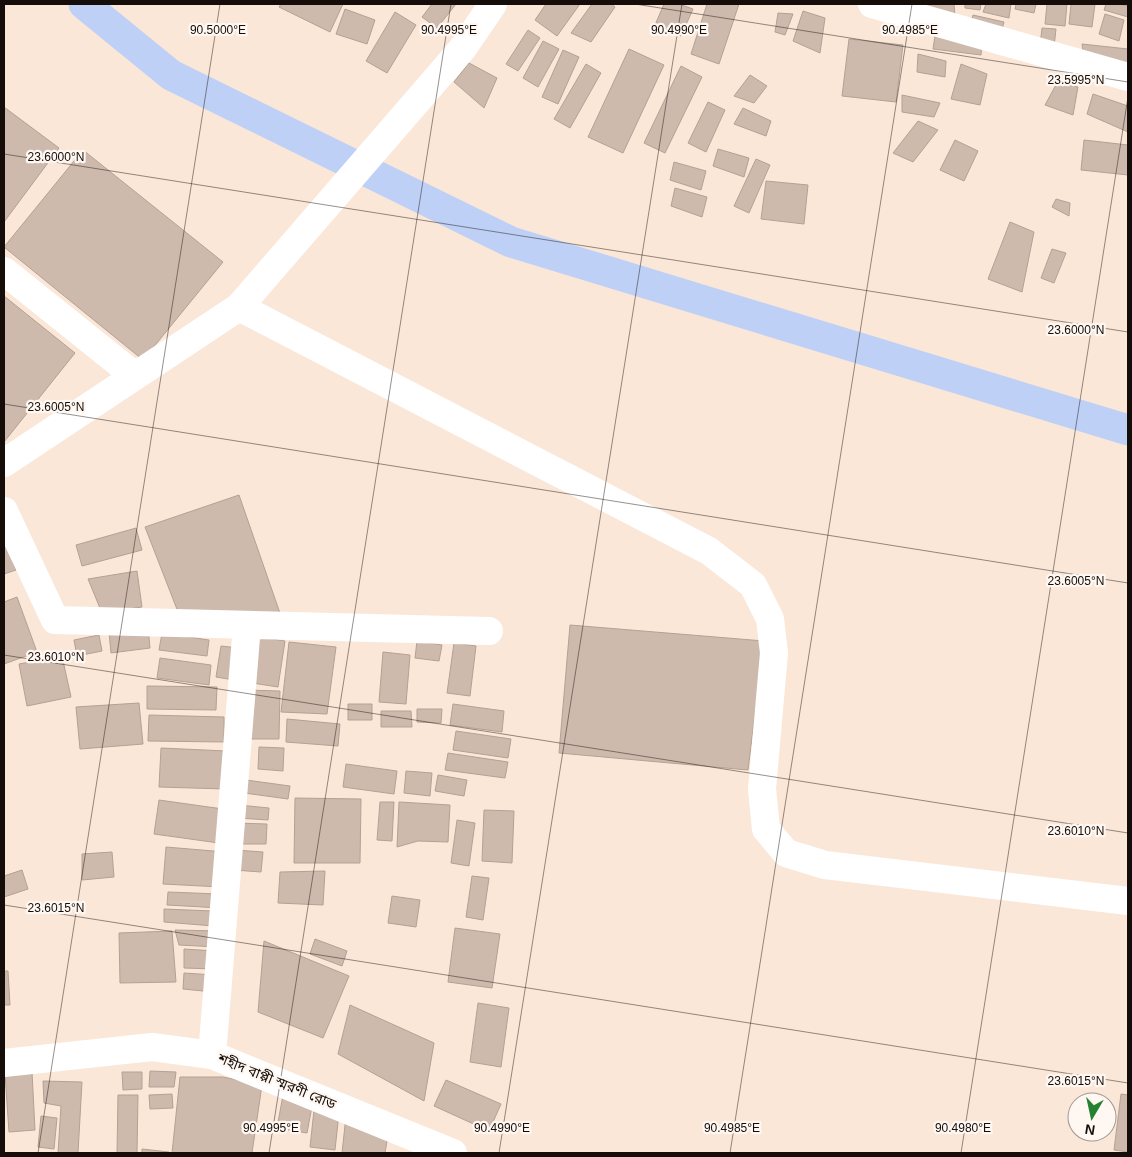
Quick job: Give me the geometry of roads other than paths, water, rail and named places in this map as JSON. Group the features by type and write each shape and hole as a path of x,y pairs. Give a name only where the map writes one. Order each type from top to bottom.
{"street":[{"path":"4,463 240,307 463,48 493,4"},
{"path":"872,4 1128,77"},
{"path":"4,271 135,376"},
{"path":"240,307 709,551 753,585 770,619 774,653 762,789 766,829 786,853 825,864 1128,901"},
{"path":"4,511 55,620 489,631"},
{"path":"212,1055 247,625"},
{"name":"শহীদ বাপ্পী স্মরণী রোড","path":"4,1063 152,1047 212,1055 453,1153"}],"waterway":[{"path":"84,4 171,75 511,242 1128,430"}]}
